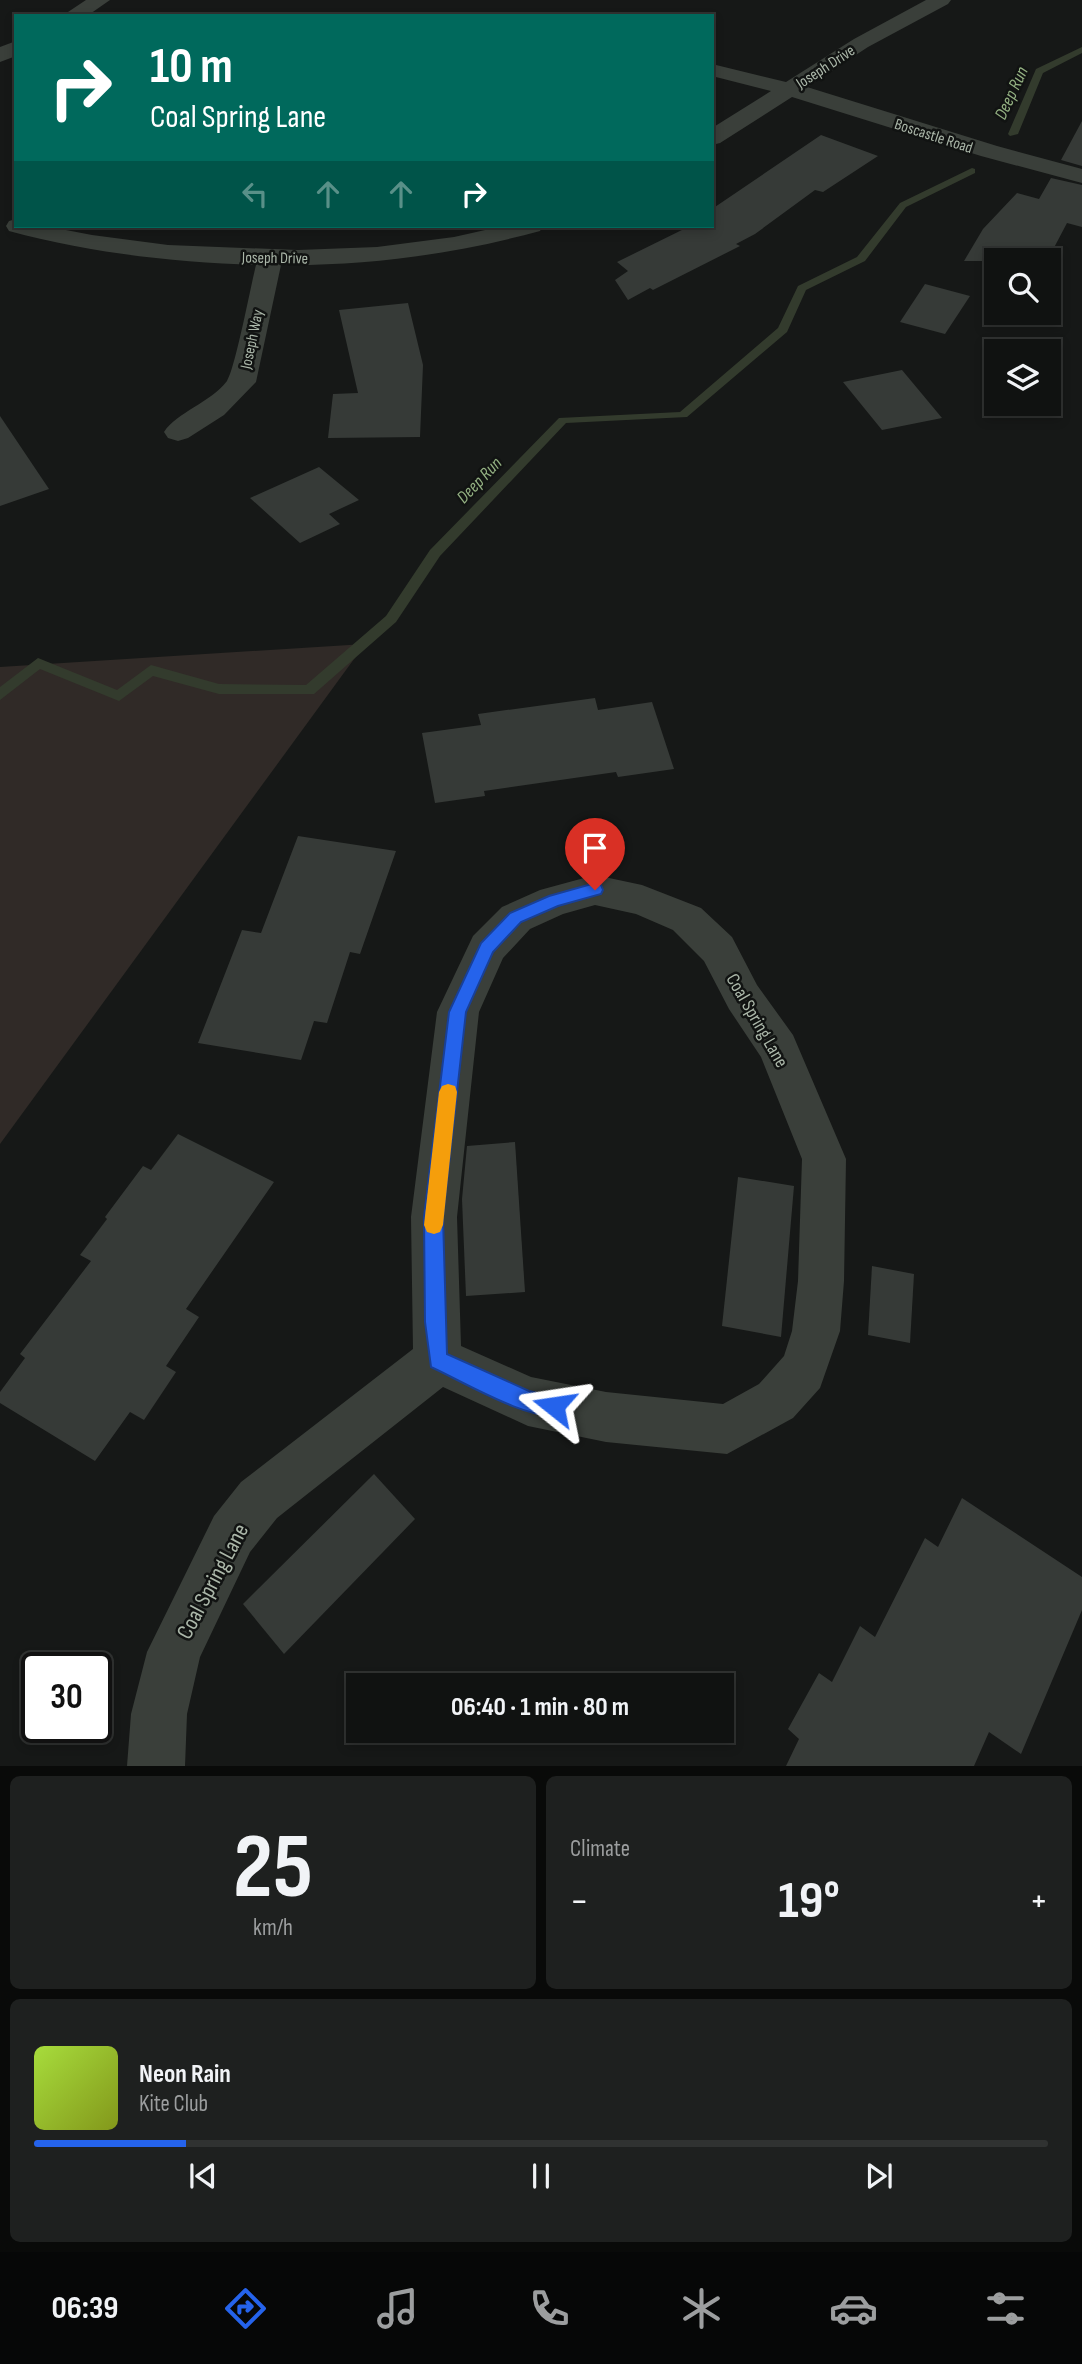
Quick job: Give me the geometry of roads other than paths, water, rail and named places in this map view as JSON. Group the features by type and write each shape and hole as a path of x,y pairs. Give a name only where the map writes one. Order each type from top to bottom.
{"street":[{"path":"76,14 100,0"},
{"name":"Joseph Drive","path":"714,137 861,43 941,0"},
{"name":"Boscastle Road","path":"714,71 788,90 1024,163 1082,176"},
{"name":"Joseph Drive","path":"26,228 45,234 159,253 270,258 355,257 431,248 522,228"},
{"name":"Joseph Way","path":"178,432 214,409 242,382 270,258"},
{"name":"Coal Spring Lane","path":"595,890 642,900 687,919 718,949 743,997 778,1048 824,1159 817,1319 803,1371 776,1401 727,1429 606,1417 528,1401 438,1360 434,1217 458,1012 487,948 516,918 554,901 595,890"},
{"name":"Coal Spring Lane","path":"156,1766 159,1714 174,1652 232,1534 259,1500 438,1360"}],"waterway":[{"name":"Deep Run","path":"1013,134 1039,71 1082,50"},
{"name":"Deep Run","path":"0,695 38,663 119,696 151,670 219,689 309,690 391,619 435,553 563,420 683,415 783,330 802,288 861,259 903,205 972,171"}]}
